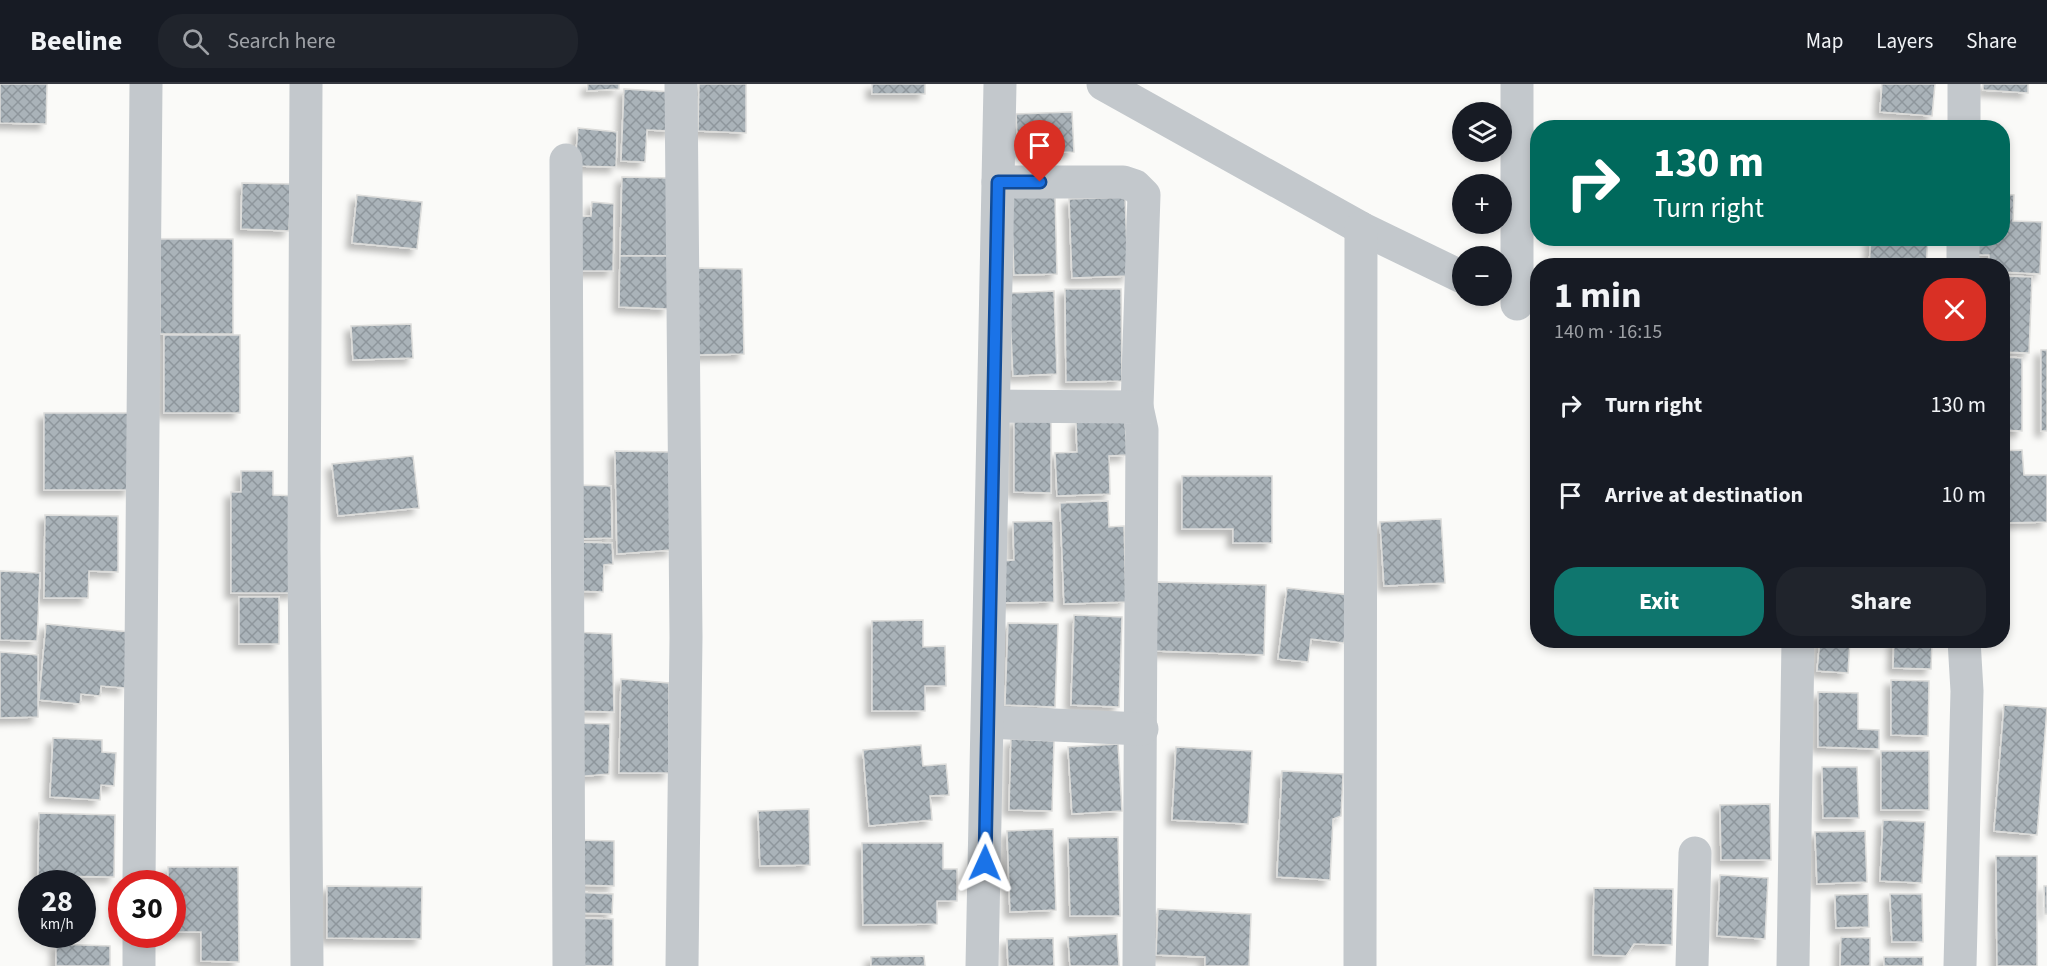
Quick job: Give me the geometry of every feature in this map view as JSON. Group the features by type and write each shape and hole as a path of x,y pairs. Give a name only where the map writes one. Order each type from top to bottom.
{"street":[{"path":"140,870 146,84"},
{"path":"306,84 304,559 307,966"},
{"path":"681,84 686,637 682,966"},
{"path":"982,966 1000,84"},
{"path":"1103,84 1361,228 1452,272"},
{"path":"1517,84 1518,305"},
{"path":"1964,84 1964,120"},
{"path":"566,160 569,966"},
{"path":"998,182 1123,182 1135,186 1144,195 1137,407 1142,430 1139,966"},
{"path":"1360,966 1361,228"},
{"path":"994,406 1137,407"},
{"path":"1793,966 1798,648"},
{"path":"1960,966 1967,691 1964,648"},
{"path":"987,722 1142,729"},
{"path":"1692,966 1695,853"},
{"path":"139,948 139,966"}],"building":[{"path":"0,84 47,84 46,124 0,123"},
{"path":"588,84 619,84 619,89 587,91"},
{"path":"699,84 746,84 746,133 698,131"},
{"path":"872,84 925,84 925,94 872,94"},
{"path":"1882,84 1935,84 1932,116 1880,112"},
{"path":"1983,84 2028,84 2028,93 1983,90"},
{"path":"624,89 672,92 672,131 647,130 645,162 621,161"},
{"path":"1072,112 1074,152 1018,153 1016,114"},
{"path":"578,128 617,132 616,167 575,166"},
{"path":"622,177 669,178 669,256 620,256"},
{"path":"242,183 291,184 289,231 241,229"},
{"path":"357,195 422,202 417,249 352,243"},
{"path":"2010,195 2014,195 2013,221 2042,222 2040,274 2010,272 2010,258 1974,255 1974,246 2010,246"},
{"path":"1055,196 1057,274 1014,275 1011,197"},
{"path":"1125,197 1128,276 1072,278 1069,199"},
{"path":"592,202 614,204 613,271 573,271 574,217 591,216"},
{"path":"160,239 233,239 233,334 160,334"},
{"path":"1870,246 1927,246 1927,258 1870,258"},
{"path":"620,256 669,256 668,309 619,307"},
{"path":"696,268 742,269 744,354 697,355"},
{"path":"2010,276 2032,277 2029,353 2010,352"},
{"path":"1065,289 1121,289 1122,381 1066,382"},
{"path":"1054,291 1057,374 1013,376 1009,293"},
{"path":"411,324 413,358 353,360 351,326"},
{"path":"164,335 240,335 240,413 164,413"},
{"path":"2041,350 2047,350 2047,431 2041,431"},
{"path":"2010,357 2022,358 2022,431 2010,430"},
{"path":"44,413 129,413 130,490 44,490"},
{"path":"1014,419 1051,420 1051,493 1014,492"},
{"path":"1125,420 1127,455 1109,456 1110,494 1057,496 1055,453 1077,452 1076,421"},
{"path":"2022,450 2024,475 2047,475 2047,522 2010,523 2010,451"},
{"path":"615,451 670,452 672,550 617,554"},
{"path":"413,456 419,508 338,516 332,464"},
{"path":"241,471 273,471 273,495 296,496 296,593 231,593 231,492 241,492"},
{"path":"1182,476 1272,476 1272,543 1233,543 1233,529 1182,529"},
{"path":"574,485 611,486 612,538 574,539"},
{"path":"1108,501 1109,527 1124,526 1126,602 1064,604 1060,503"},
{"path":"45,515 118,516 118,572 89,571 88,598 44,598"},
{"path":"1441,519 1445,583 1384,586 1380,522"},
{"path":"1053,521 1054,602 999,603 998,561 1014,560 1013,522"},
{"path":"575,542 612,543 613,564 604,565 603,592 575,591"},
{"path":"0,571 40,573 37,641 0,640"},
{"path":"1157,582 1266,585 1264,655 1156,651"},
{"path":"1287,588 1350,595 1344,643 1311,639 1308,662 1278,659"},
{"path":"239,597 279,597 279,644 239,644"},
{"path":"1074,615 1122,617 1119,707 1071,705"},
{"path":"923,620 923,647 945,646 946,686 925,686 925,711 872,711 872,621"},
{"path":"1008,623 1058,624 1055,707 1005,705"},
{"path":"46,624 130,632 125,688 101,686 100,696 81,694 80,704 39,700"},
{"path":"573,632 612,634 614,712 572,711"},
{"path":"1819,648 1850,648 1848,673 1817,671"},
{"path":"1894,648 1932,648 1931,669 1893,668"},
{"path":"0,652 38,655 38,717 0,718"},
{"path":"621,679 669,683 669,773 619,773"},
{"path":"1891,680 1929,681 1928,736 1891,735"},
{"path":"1818,692 1858,693 1858,729 1879,730 1879,749 1818,747"},
{"path":"2004,705 2047,708 2037,835 1994,831"},
{"path":"575,723 610,724 609,774 574,777"},
{"path":"53,738 102,740 102,752 116,753 114,786 101,785 100,800 50,797"},
{"path":"1011,739 1054,741 1052,811 1009,810"},
{"path":"1118,744 1122,811 1072,814 1068,747"},
{"path":"921,745 923,766 946,764 949,795 930,796 932,820 869,826 863,750"},
{"path":"1176,747 1252,751 1248,824 1172,820"},
{"path":"1881,751 1929,751 1929,810 1881,810"},
{"path":"1822,767 1857,767 1859,818 1823,818"},
{"path":"1282,771 1343,774 1341,816 1333,819 1330,880 1277,877"},
{"path":"1770,804 1771,860 1721,860 1720,805"},
{"path":"809,809 810,865 760,866 758,811"},
{"path":"39,813 115,815 114,870 108,870 108,877 96,877 96,870 38,870"},
{"path":"1883,820 1925,822 1922,883 1880,881"},
{"path":"1053,829 1056,910 1010,912 1007,831"},
{"path":"1865,831 1867,882 1817,884 1815,832"},
{"path":"1118,837 1120,916 1070,916 1068,838"},
{"path":"577,840 614,841 614,886 575,885"},
{"path":"862,843 943,843 943,869 957,869 957,901 937,901 937,924 863,925"},
{"path":"1996,856 2037,856 2037,966 1997,966"},
{"path":"168,867 238,867 239,962 201,961 201,932 186,932 186,870 168,870"},
{"path":"1720,875 1768,878 1765,939 1717,936"},
{"path":"327,886 422,887 421,939 327,938"},
{"path":"2044,886 2047,886 2047,914 2045,914"},
{"path":"1594,888 1673,889 1672,945 1634,944 1626,956 1593,955"},
{"path":"574,892 613,894 612,914 574,913"},
{"path":"1868,894 1869,927 1836,928 1835,895"},
{"path":"1890,894 1922,894 1923,942 1892,942"},
{"path":"1158,909 1251,914 1249,966 1205,966 1205,957 1156,955"},
{"path":"574,918 613,919 613,966 574,966"},
{"path":"1117,934 1119,966 1070,966 1068,937"},
{"path":"1841,937 1870,938 1870,966 1840,966"},
{"path":"1053,938 1054,966 1008,966 1007,939"},
{"path":"96,945 110,948 110,966 56,966 56,948 96,948"},
{"path":"924,956 925,966 871,966 871,957"},
{"path":"1884,957 1923,957 1923,966 1884,966"}],"route":[{"path":"985,863 998,182 1040,182"}]}
